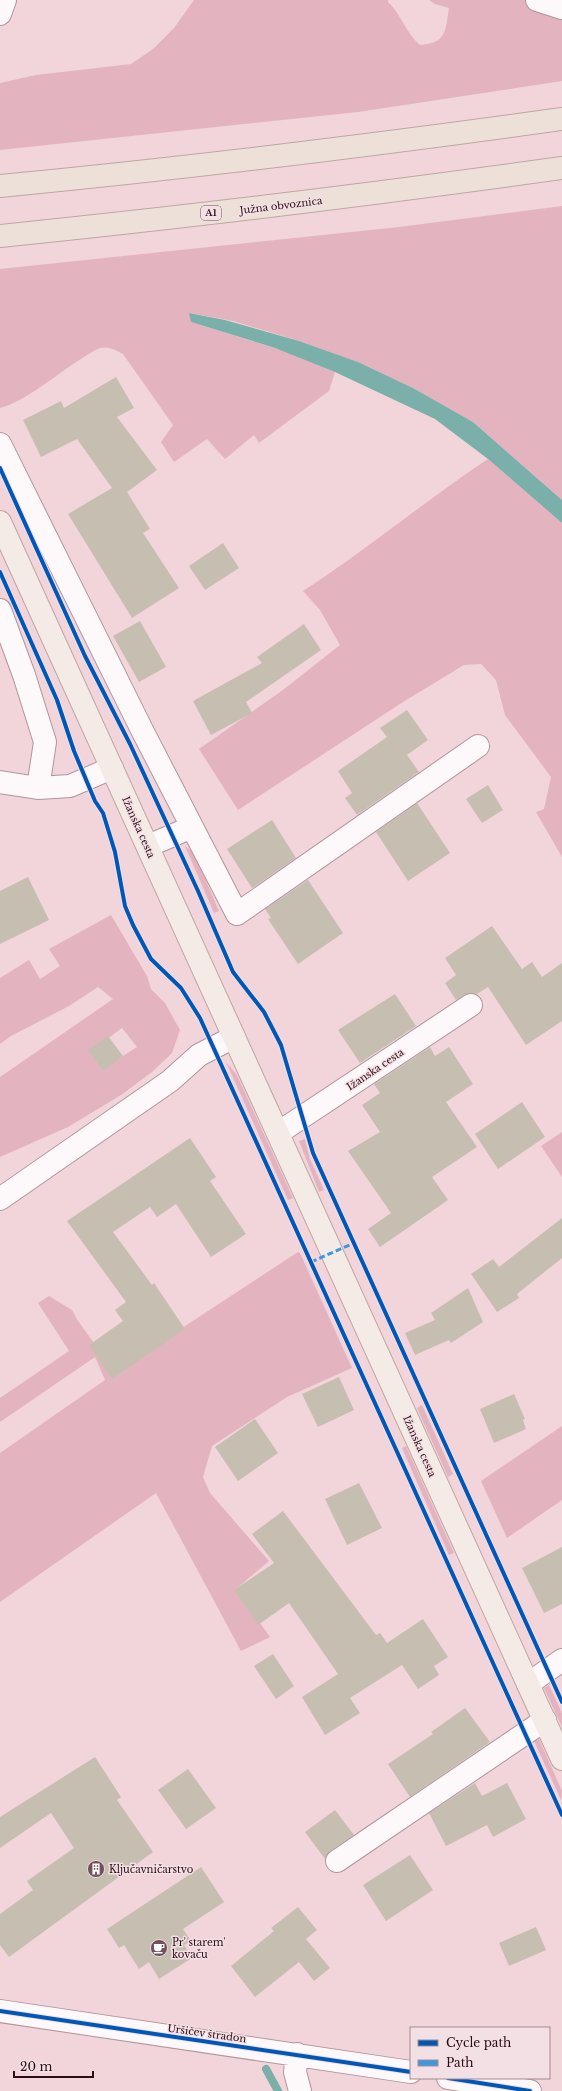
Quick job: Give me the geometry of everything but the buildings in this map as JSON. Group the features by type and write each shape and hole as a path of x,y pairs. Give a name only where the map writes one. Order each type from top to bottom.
{"highway":[{"path":"0,186 132,174 408,140 562,119"},
{"name":"Južna obvoznica","path":"0,236 145,221 422,188 562,168"}],"main road":[{"name":"Ižanska cesta","path":"0,522 562,1759"}],"street":[{"path":"0,14 5,0"},
{"path":"537,0 562,8"},
{"path":"0,444 192,828 237,914 478,746"},
{"path":"0,610 24,675 45,742 38,788"},
{"path":"0,782 38,788 70,786 112,768"},
{"path":"148,846 192,828"},
{"name":"Ižanska cesta","path":"278,1133 471,1005"},
{"path":"0,1199 170,1082 199,1055 234,1037"},
{"path":"528,1684 562,1660"},
{"path":"337,1861 544,1720"},
{"name":"Uršičev štradon","path":"0,2011 410,2072"},
{"path":"297,2054 295,2072 300,2091"},
{"path":"454,2079 530,2091"}],"shaded area":[{"path":"194,0 388,0 411,35 420,45 435,42 440,38 447,23 449,8 435,4 429,0 524,0 562,10 562,81 358,112 0,150 0,83 36,75 131,64 153,49 174,28"},
{"path":"562,206 562,500 473,422 413,388 358,362 299,341 233,321 190,313 191,322 284,351 335,372 329,391 259,443 254,435 225,459 207,439 174,462 161,442 173,425 123,354 112,349 100,348 96,350 74,363 32,393 0,408 0,269 399,227"},
{"path":"189,313 225,320 299,341 358,362 413,388 473,422 562,500 562,523 488,459 435,419 335,372 275,348 191,322"},
{"path":"488,459 562,523 562,857 536,812 544,809 551,777 505,715 496,680 481,664 464,665 403,702 238,810 199,749 283,690 340,645 320,610 303,591 350,559"},
{"path":"185,846 194,853 219,911 214,913"},
{"path":"111,915 147,976 151,989 165,1003 180,1030 172,1053 152,1072 121,1095 68,1127 0,1157 0,1077 113,999 98,987 69,1006 11,1036 0,1044 0,978 29,960 40,979 60,966 49,949","holes":["122,1028 137,1047 112,1063 99,1045"]},
{"path":"226,1062 237,1075 293,1198 288,1200"},
{"path":"562,1132 562,1177 541,1146"},
{"path":"305,1139 310,1159 324,1190 319,1192 299,1141"},
{"path":"298,1252 300,1253 352,1368 287,1397 212,1446 203,1477 210,1493 269,1561 236,1589 270,1637 241,1651 156,1493 0,1602 0,1453 105,1380 95,1357 0,1422 0,1398 69,1351 38,1303 49,1296 72,1310 78,1321 115,1372"},
{"path":"422,1405 453,1474 448,1477 417,1408"},
{"path":"562,1426 562,1500 507,1538 481,1481"},
{"path":"406,1446 454,1553 449,1555 402,1448"},
{"path":"549,1685 562,1713 562,1727 544,1688"},
{"path":"539,1739 562,1791 561,1800 534,1741"}],"waterway":[{"path":"266,2069 278,2091"}],"marked path":[{"path":"311,1262 354,1243"}],"cycle path":[{"path":"0,468 85,656 130,744 198,891 233,972 264,1012 281,1045 313,1153 562,1702"},
{"path":"0,572 57,700 74,751 95,801 103,813 115,852 125,906 133,925 151,959 181,988 200,1018 562,1815"},
{"path":"0,2011 410,2072"},
{"path":"454,2079 530,2091"}],"place":[{"name":"Ključavničarstvo","path":"96,1869"},
{"name":"Pr' starem' kovaču","path":"159,1948"}]}
